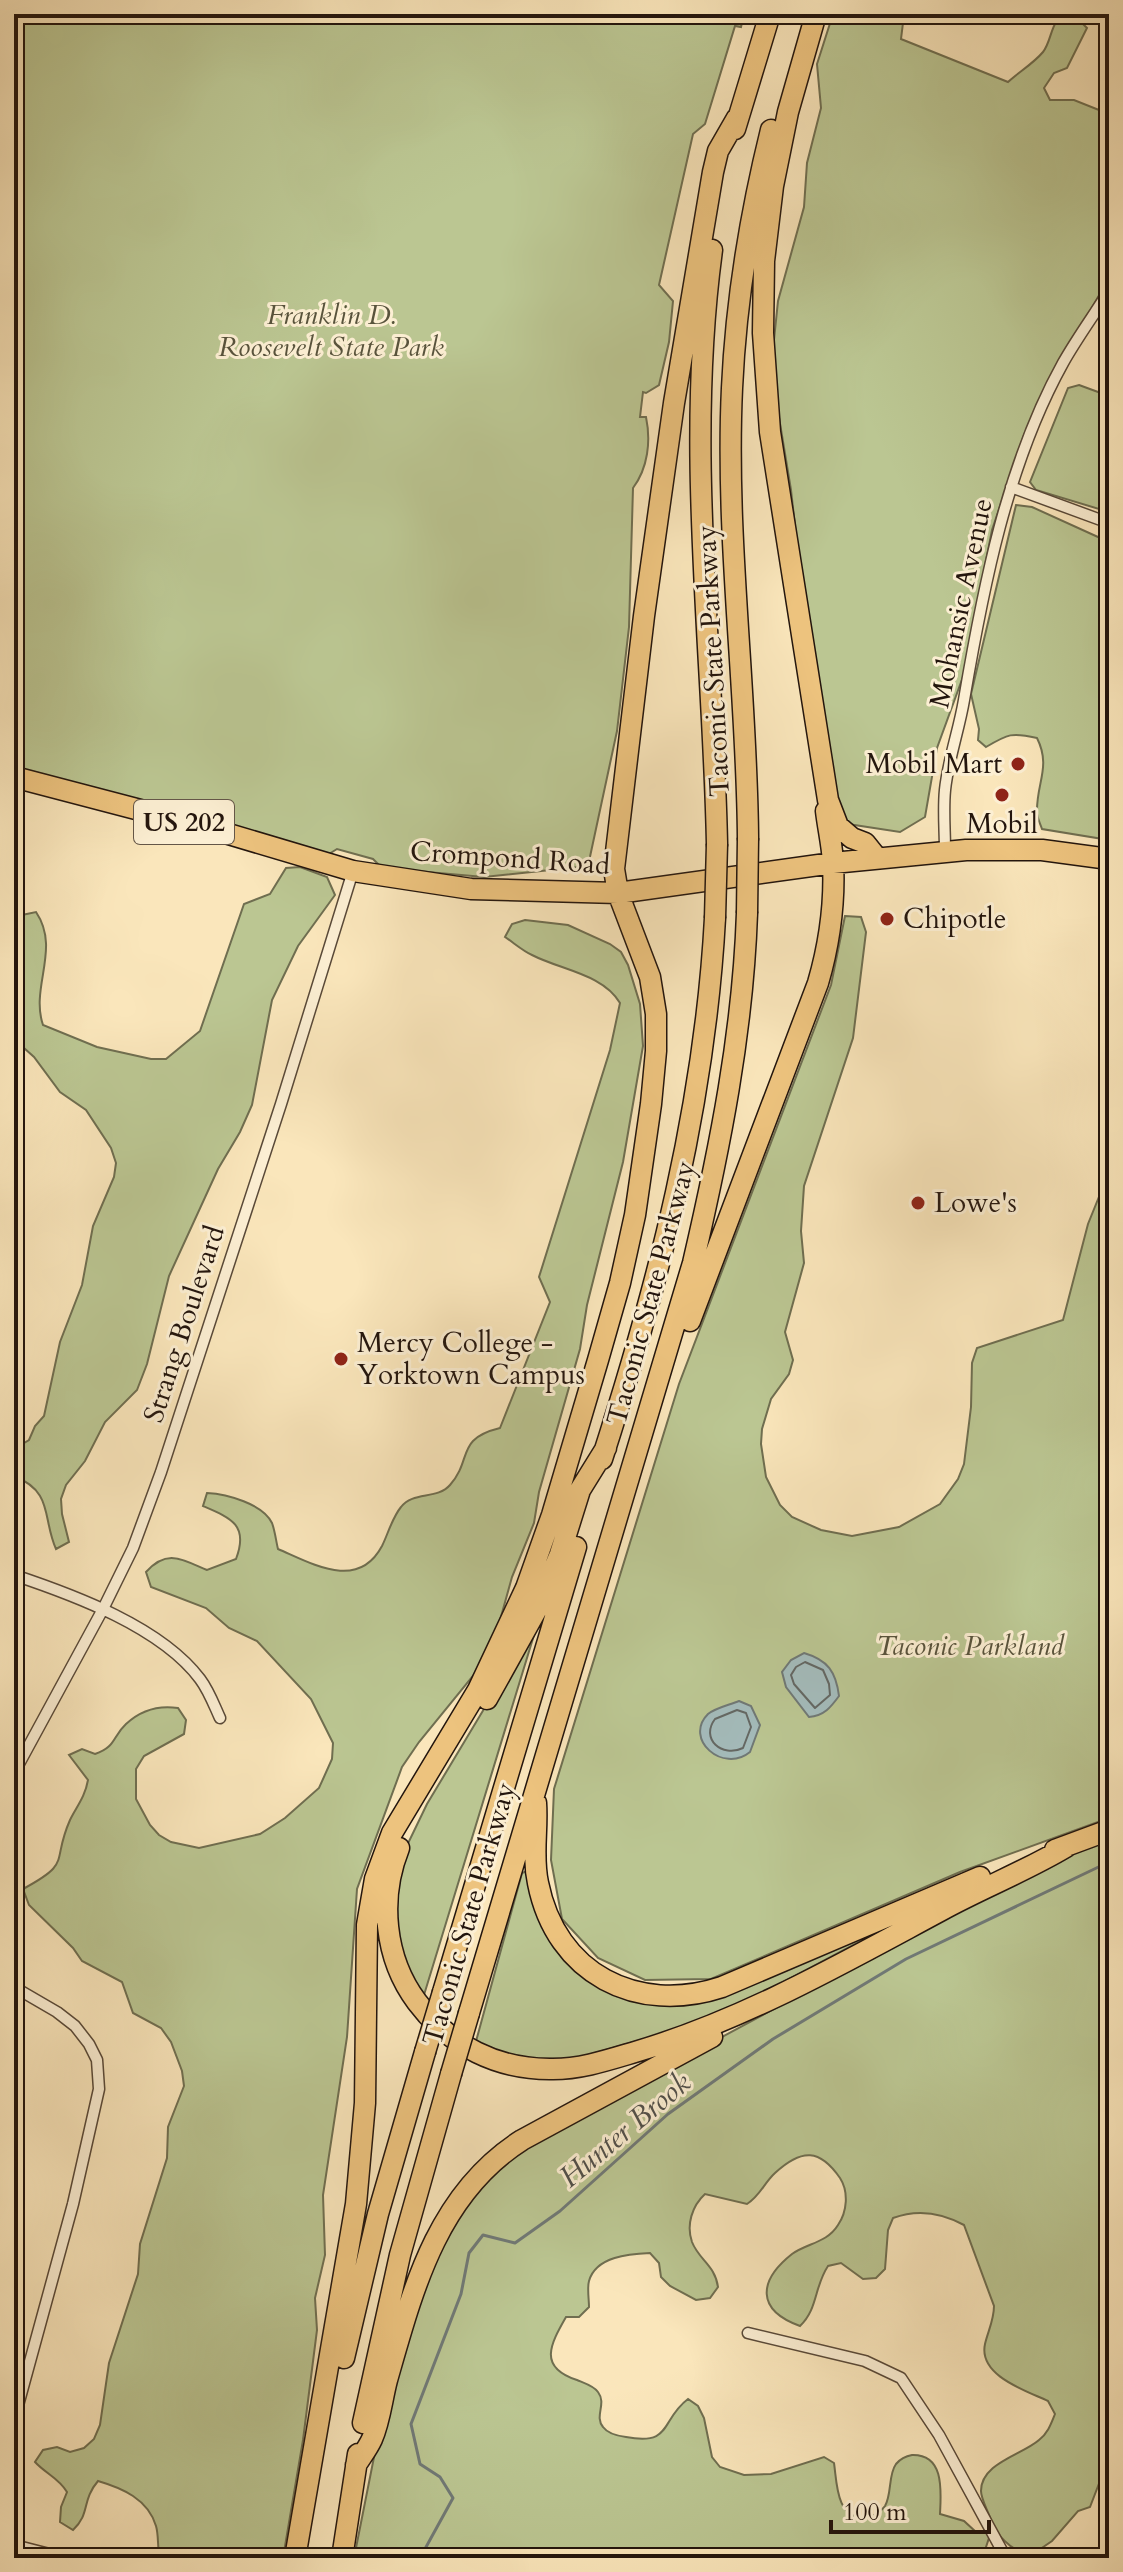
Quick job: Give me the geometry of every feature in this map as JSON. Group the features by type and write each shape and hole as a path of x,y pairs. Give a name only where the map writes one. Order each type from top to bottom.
{"highway":[{"name":"Taconic State Parkway","path":"307,2558 359,2289 385,2189 606,1448 682,1175 705,1035 715,918 717,844 699,405 706,289 737,118 770,14"},
{"name":"Taconic State Parkway","path":"342,2558 374,2368 400,2255 534,1791 693,1263 719,1150 737,1037 747,913 748,838 732,467 734,353 754,201 781,89 807,14"},
{"path":"648,1414 664,1399 706,1273 815,995 828,933 833,863 821,760 770,432 762,325 766,242 775,176 788,112 816,14"},
{"path":"295,2558 358,2191 366,2076 367,1925 375,1879 392,1833 478,1690 533,1571 609,1321 635,1215 653,1086 656,1014 646,965 618,893 614,869 642,631 683,342 718,151 737,118"},
{"path":"821,760 835,821 847,835 865,843 877,858"},
{"name":"Crompond Road","path":"14,777 205,827 353,871 471,889 618,893 945,851 1042,850 1109,859"},
{"path":"606,1448 580,1490 560,1554 528,1628 416,1815 397,1854 387,1892 391,1946 401,1975 424,2011 462,2045 509,2065 553,2069 607,2060 696,2032 841,1964 1066,1847 1109,1830"},
{"path":"534,1791 538,1827 535,1857 537,1879 547,1912 561,1938 581,1963 598,1976 627,1990 659,1997 695,1995 737,1982 973,1879 1028,1857 1066,1847"},
{"path":"356,2465 372,2439 395,2354 430,2251 451,2210 477,2175 522,2140 841,1964"}],"street":[{"name":"Mohansic Avenue","path":"945,851 945,790 986,578 1011,487 1043,405 1063,364 1109,291"},
{"path":"1011,487 1109,523"},
{"name":"Strang Boulevard","path":"14,1773 133,1548 161,1472 286,1089 353,871"},
{"path":"14,1575 103,1609 160,1643 200,1679 220,1718"},
{"path":"14,1987 75,2026 97,2060 99,2089 73,2204 14,2420"},
{"path":"748,2333 865,2361 901,2378 939,2435 1006,2558"},
{"path":"14,2545 65,2558"}],"green space":[{"name":"Franklin D. Roosevelt State Park","path":"14,14 744,14 741,27 735,26 705,124 693,134 659,285 673,301 669,342 659,385 643,392 640,417 646,417 648,445 642,472 633,488 629,627 617,731 588,866 484,877 382,868 373,859 337,849 329,854 14,769"},
{"path":"833,14 914,14 903,23 901,39 1008,82 1043,52 1056,22 1065,15 1073,14 1087,28 1067,68 1054,73 1044,88 1050,100 1074,100 1109,114 1109,278 1049,382 1024,435 992,530 964,674 937,748 925,817 900,832 848,824 838,814 807,634 791,490 771,369 778,301 804,207 807,163 821,108 817,64"},
{"path":"1079,385 1109,396 1109,512 1036,490 1030,482 1068,388"},
{"path":"1016,505 1032,507 1109,542 1109,840 1042,829 1037,812 1043,757 1037,738 1010,735 986,747 978,740 979,729 971,694"},
{"path":"300,867 327,877 335,895 298,946 272,1000 252,1105 218,1169 169,1276 147,1364 137,1390 105,1422 85,1461 66,1485 61,1499 69,1542 56,1549 41,1498 27,1482 14,1476 14,1449 29,1440 44,1416 60,1342 82,1285 93,1226 114,1177 116,1163 111,1148 86,1110 60,1092 34,1057 14,1039 14,923 22,915 36,912 43,926 46,954 40,1011 43,1025 97,1047 151,1059 166,1059 200,1031 244,904 270,894 286,868"},
{"name":"Taconic Parkland","path":"845,916 861,917 866,932 853,1038 804,1186 801,1231 804,1263 785,1332 793,1360 789,1374 771,1399 762,1429 766,1477 780,1505 792,1517 821,1530 852,1536 899,1527 940,1504 958,1479 964,1464 971,1407 972,1363 977,1348 1063,1320 1088,1224 1109,1172 1109,1818 960,1872 711,1979 645,1980 598,1958 562,1919 551,1860 554,1789 679,1384 831,985"},
{"path":"525,920 568,925 610,944 621,952 628,965 640,1004 643,1046 623,1162 587,1305 580,1349 539,1492 534,1523 512,1577 497,1631 477,1671 402,1767 357,1889 347,2037 323,2195 325,2255 315,2298 317,2330 283,2558 160,2558 157,2530 152,2517 133,2496 98,2481 89,2495 79,2524 73,2530 60,2522 61,2507 67,2492 35,2462 43,2450 57,2447 70,2452 84,2448 94,2439 100,2425 109,2363 138,2274 140,2244 167,2158 168,2127 184,2086 182,2071 171,2042 161,2028 133,2013 122,1982 82,1961 29,1905 23,1889 55,1867 70,1820 85,1791 88,1780 69,1755 82,1749 95,1754 102,1751 126,1724 150,1710 178,1708 186,1720 184,1734 144,1756 136,1769 136,1799 150,1825 171,1842 199,1848 260,1834 285,1818 319,1788 332,1759 333,1743 311,1699 257,1641 229,1628 206,1608 151,1587 146,1572 168,1558 207,1570 236,1559 239,1530 229,1519 203,1506 207,1493 234,1498 261,1510 272,1523 278,1549 320,1567 348,1571 361,1568 372,1560 382,1546 401,1507 412,1499 445,1490 457,1476 470,1444 476,1438 500,1428 550,1302 539,1277 610,1050 620,1003 603,985 532,955 505,937 512,924"},
{"path":"529,1634 534,1635 424,1995 412,1987 400,1953 391,1897 399,1862 427,1804"},
{"path":"1109,1837 1109,2466 1105,2468 1090,2507 1078,2511 1052,2541 1030,2556 1006,2542 991,2520 981,2494 983,2481 995,2467 1042,2437 1055,2414 1048,2401 1006,2381 989,2365 985,2344 994,2306 964,2225 929,2214 893,2218 888,2230 885,2269 876,2278 863,2279 841,2263 828,2266 810,2312 800,2326 775,2312 767,2294 773,2274 792,2254 833,2231 845,2208 845,2189 840,2178 825,2161 810,2155 785,2165 747,2204 705,2194 697,2204 691,2216 690,2236 716,2279 718,2287 710,2298 696,2300 670,2286 661,2277 659,2263 650,2253 606,2261 589,2281 589,2307 579,2317 566,2317 560,2327 552,2346 552,2362 565,2375 596,2390 601,2401 601,2423 613,2434 652,2438 664,2429 688,2399 698,2406 704,2418 712,2457 720,2467 744,2475 771,2474 824,2457 834,2463 843,2506 855,2516 870,2516 881,2511 887,2501 896,2464 908,2456 923,2456 936,2467 939,2476 940,2514 964,2521 976,2532 991,2532 985,2550 986,2558 354,2558 376,2447 435,2254 479,2180 557,2126 961,1908 1060,1857"},
{"path":"527,1871 572,1964 696,1999 893,1924 761,1994 672,2031 574,2059 505,2058 475,2045 522,1873"}],"water":[{"path":"804,1653 825,1663 836,1680 839,1696 823,1713 809,1717 786,1687 782,1672 791,1660"},
{"path":"739,1701 751,1706 760,1725 750,1752 739,1758 718,1756 703,1743 700,1734 702,1724 711,1712"}],"waterway":[{"name":"Hunter Brook","path":"420,2558 453,2498 440,2477 420,2464 411,2424 461,2294 469,2253 483,2235 515,2243 560,2211 668,2114 773,2039 906,1959 1109,1862"}],"place":[{"name":"Mobil Mart","path":"1018,764"},
{"name":"Mobil","path":"1002,795"},
{"name":"Chipotle","path":"887,919"},
{"name":"Lowe's","path":"918,1203"},
{"name":"Mercy College - Yorktown Campus","path":"341,1359"}]}
